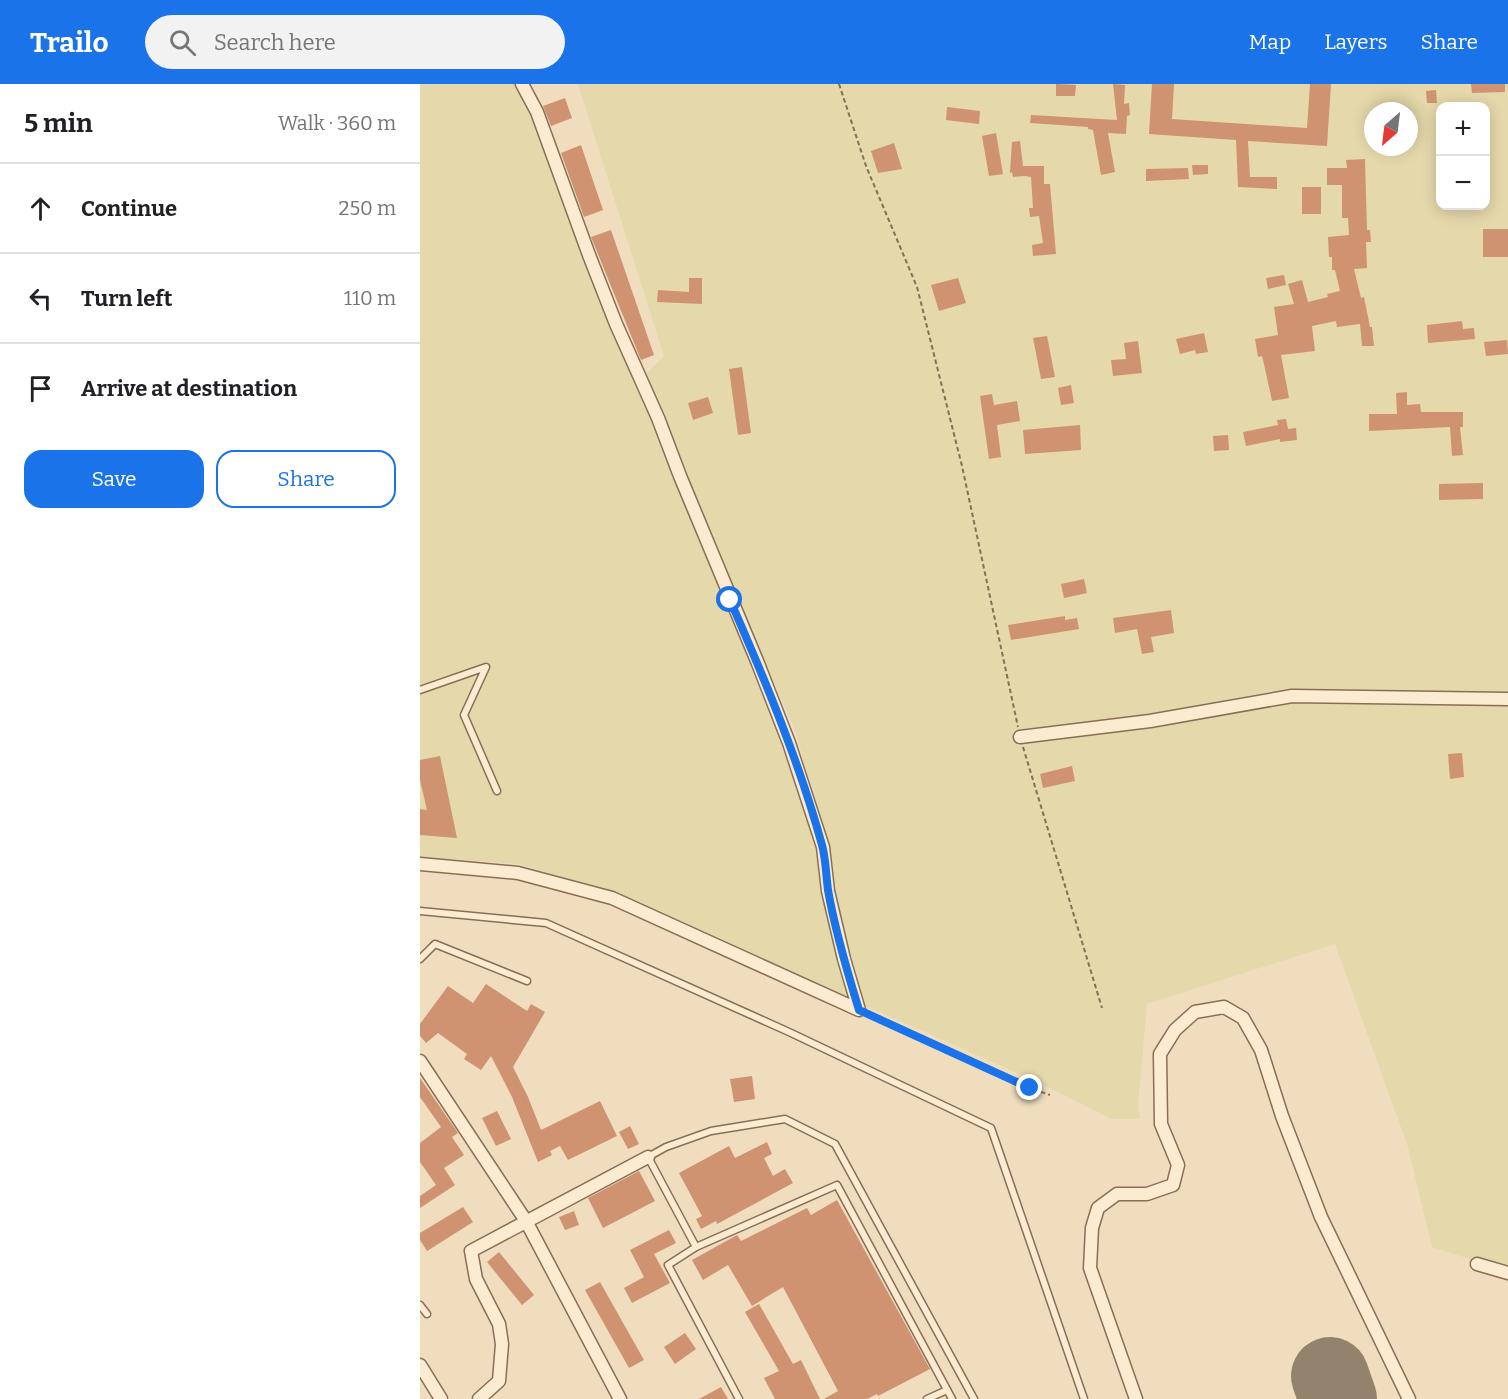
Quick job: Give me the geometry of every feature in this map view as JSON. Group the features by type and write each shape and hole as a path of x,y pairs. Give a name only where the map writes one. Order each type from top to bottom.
{"street":[{"path":"522,84 537,112 600,285 658,418 789,743 823,847 828,891 859,1010"},
{"path":"1020,737 1150,721 1292,696 1508,699"},
{"path":"420,864 518,873 612,898 859,1010"},
{"path":"1136,1399 1090,1268 1092,1228 1098,1209 1117,1194 1147,1194 1173,1185 1178,1165 1161,1124 1160,1053 1175,1030 1195,1012 1224,1006 1243,1018 1261,1050 1282,1116 1321,1217 1409,1399"},
{"path":"420,1061 526,1221 620,1399"},
{"path":"479,1399 499,1381 502,1344 499,1324 476,1279 471,1251 648,1157"},
{"path":"1478,1264 1508,1273"},
{"path":"420,1365 441,1399"}],"lane":[{"path":"420,690 486,668 464,715 497,792"},
{"path":"420,911 546,923 789,1032 991,1128 1084,1399"},
{"path":"420,959 435,944 527,981"},
{"path":"696,1247 648,1157 711,1131 784,1119 835,1144 974,1399"},
{"path":"739,1399 668,1264 696,1247 837,1185 952,1399"},
{"path":"420,1305 427,1314"},
{"path":"927,1399 947,1390"}],"path":[{"path":"839,84 867,166 917,287 962,466 1020,737 1102,1008"},
{"path":"859,1010 1050,1095"}],"shaded area":[{"path":"420,84 520,84 591,281 644,400 728,607 820,848 851,1000 614,893 519,864 420,857"},
{"path":"578,84 1508,84 1508,1271 1432,1247 1408,1147 1335,944 1147,1004 1138,1105 1140,1119 1111,1119 1040,1083 857,1002 831,890 827,846 795,730 704,523 646,374 664,356"}],"building":[{"path":"1056,84 1076,85 1075,96 1056,96"},
{"path":"1113,84 1125,85 1124,104 1129,103 1130,115 1127,116 1126,134 1108,133 1115,172 1101,175 1093,130 1088,127 1030,123 1031,115 1117,120"},
{"path":"1152,84 1174,84 1172,119 1307,128 1310,84 1331,84 1327,146 1248,141 1250,177 1277,177 1277,189 1238,187 1236,140 1149,134"},
{"path":"1471,84 1505,84 1505,92 1472,93"},
{"path":"1436,90 1436,103 1427,103 1426,91"},
{"path":"565,98 572,118 551,126 543,106"},
{"path":"947,107 980,111 979,124 946,120"},
{"path":"996,133 1003,174 989,176 982,136"},
{"path":"1020,141 1023,166 1044,166 1044,184 1050,184 1056,254 1033,256 1032,245 1043,243 1039,216 1030,217 1029,208 1033,208 1031,177 1013,177 1012,172 1010,173 1012,142"},
{"path":"894,143 902,169 878,173 871,151"},
{"path":"581,145 603,210 584,217 561,153"},
{"path":"1365,159 1367,230 1370,230 1371,242 1366,242 1367,268 1354,269 1361,298 1364,297 1370,327 1372,327 1374,346 1362,346 1360,324 1337,327 1336,321 1312,326 1315,351 1281,355 1289,398 1272,401 1262,356 1258,357 1255,339 1278,335 1274,307 1294,304 1288,284 1302,280 1308,302 1340,291 1335,270 1332,270 1332,257 1329,257 1328,237 1349,235 1348,218 1342,218 1342,185 1327,185 1327,168 1347,168 1346,160"},
{"path":"1192,165 1208,165 1208,174 1193,175"},
{"path":"1188,168 1189,179 1146,181 1146,169"},
{"path":"1302,187 1321,187 1321,214 1302,214"},
{"path":"1483,229 1508,229 1508,257 1483,257"},
{"path":"611,230 654,355 641,360 591,237"},
{"path":"1284,275 1286,285 1268,289 1266,278"},
{"path":"689,278 702,278 702,304 657,302 658,290 689,292"},
{"path":"958,278 966,303 939,311 931,285"},
{"path":"1462,321 1463,329 1474,328 1475,339 1428,343 1427,325"},
{"path":"1204,333 1208,352 1196,354 1195,350 1180,354 1176,339"},
{"path":"1047,336 1055,377 1041,379 1033,338"},
{"path":"1507,340 1508,354 1486,356 1484,342"},
{"path":"1138,341 1142,373 1113,376 1111,360 1126,359 1124,343"},
{"path":"742,367 751,433 738,435 729,369"},
{"path":"1071,385 1074,403 1061,405 1058,388"},
{"path":"1407,392 1407,405 1420,404 1421,412 1463,412 1463,427 1460,427 1463,455 1452,456 1450,427 1369,431 1369,414 1397,414 1396,393"},
{"path":"992,394 994,405 1017,401 1020,421 997,425 1001,457 989,459 980,396"},
{"path":"708,397 713,413 693,420 688,403"},
{"path":"1286,419 1288,429 1296,428 1297,440 1280,442 1280,439 1246,446 1243,432 1278,425 1277,420"},
{"path":"1080,425 1081,450 1025,454 1023,430"},
{"path":"1228,435 1229,450 1214,451 1213,436"},
{"path":"1483,483 1483,499 1439,500 1439,484"},
{"path":"1084,579 1087,593 1064,598 1061,584"},
{"path":"1171,610 1174,633 1151,637 1154,652 1142,654 1137,629 1115,633 1113,618"},
{"path":"1065,616 1065,620 1077,618 1079,629 1011,640 1008,625"},
{"path":"1462,753 1464,777 1450,779 1448,754"},
{"path":"440,756 457,838 420,835 420,809 427,810 420,780 420,760"},
{"path":"1072,766 1075,781 1043,788 1040,774"},
{"path":"486,984 527,1011 531,1004 545,1012 513,1067 541,1130 600,1101 617,1136 568,1160 560,1146 550,1151 552,1155 538,1162 512,1097 491,1056 481,1070 464,1059 467,1054 438,1033 426,1043 420,1036 420,1024 448,986 473,1003"},
{"path":"752,1076 755,1099 734,1102 730,1079"},
{"path":"420,1078 458,1133 452,1137 464,1155 444,1168 455,1185 420,1208 420,1196 436,1185 420,1162 420,1143 441,1127 420,1097"},
{"path":"497,1111 511,1139 496,1146 482,1118"},
{"path":"630,1126 639,1144 628,1149 619,1132"},
{"path":"767,1142 772,1154 764,1158 773,1176 785,1169 793,1183 717,1224 716,1221 701,1229 696,1219 702,1216 679,1173 729,1146 735,1158"},
{"path":"639,1171 655,1201 603,1228 588,1198"},
{"path":"837,1200 930,1369 878,1396 877,1394 867,1399 824,1399 838,1391 783,1287 752,1306 728,1265 703,1280 692,1260 737,1235 741,1241 807,1208 811,1215"},
{"path":"463,1207 473,1222 427,1251 420,1240 420,1233"},
{"path":"574,1211 579,1225 565,1230 559,1217"},
{"path":"669,1230 676,1243 654,1254 670,1283 632,1303 624,1288 644,1277 630,1250"},
{"path":"499,1252 534,1295 522,1305 487,1262"},
{"path":"600,1282 644,1360 629,1368 585,1290"},
{"path":"759,1304 793,1364 801,1360 820,1399 775,1399 764,1378 779,1371 745,1312"},
{"path":"685,1333 696,1349 675,1364 664,1347"},
{"path":"721,1387 728,1399 699,1399"}],"runway":[{"path":"1330,1376 1338,1399"}],"route":[{"path":"730,600 789,743 823,847 828,891 859,1010 1030,1088"}]}
